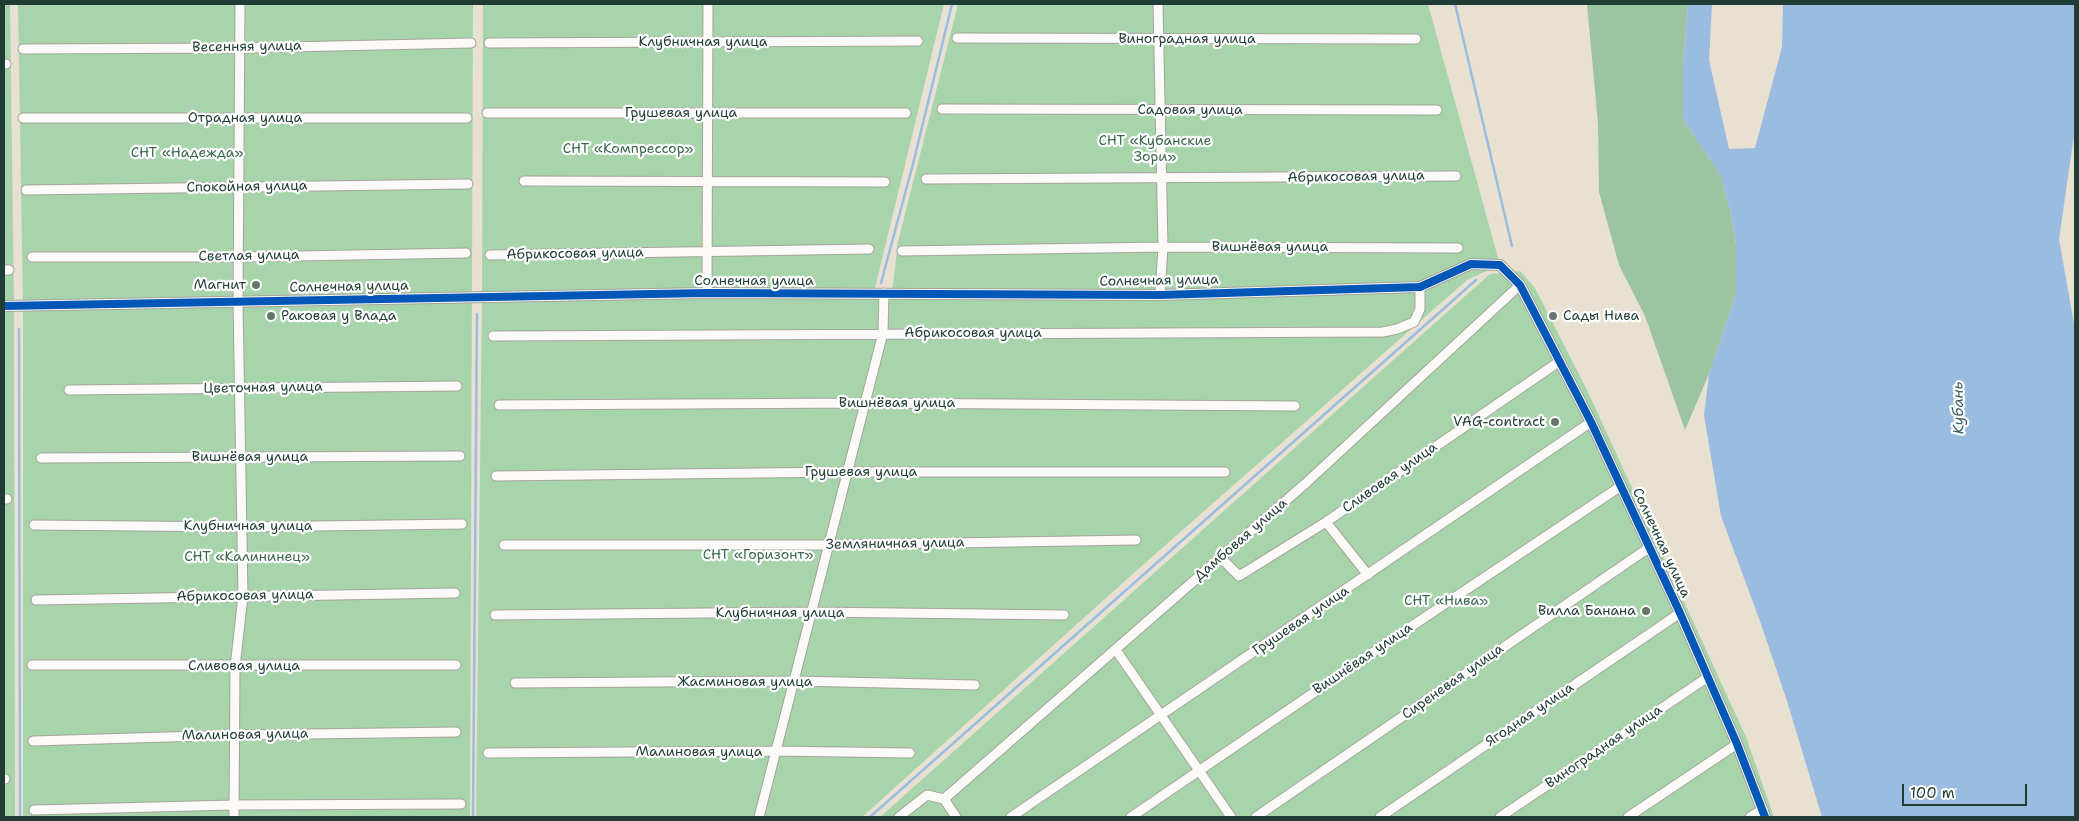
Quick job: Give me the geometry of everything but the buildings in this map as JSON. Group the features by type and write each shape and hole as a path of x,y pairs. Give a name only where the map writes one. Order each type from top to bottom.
{"street":[{"path":"234,817 235,667 243,596 238,301 240,257 240,4"},
{"path":"707,293 708,4"},
{"path":"1158,4 1162,247 1160,295"},
{"name":"Виноградная улица","path":"957,38 1416,39"},
{"name":"Клубничная улица","path":"489,43 918,41"},
{"name":"Весенняя улица","path":"23,49 241,48 470,43"},
{"name":"Садовая улица","path":"942,109 1436,110"},
{"name":"Грушевая улица","path":"487,113 906,113"},
{"name":"Отрадная улица","path":"23,118 468,118"},
{"name":"Абрикосовая улица","path":"926,179 1456,176"},
{"path":"524,181 885,182"},
{"name":"Спокойная улица","path":"26,190 468,184"},
{"name":"Вишнёвая улица","path":"902,251 1162,247 1458,248"},
{"name":"Абрикосовая улица","path":"490,255 869,249"},
{"name":"Светлая улица","path":"32,257 240,257 466,253"},
{"name":"Солнечная улица","path":"4,306 707,293 1160,295 1420,287 1471,264 1500,265 1520,285 1591,422 1680,613 1737,744 1764,813"},
{"name":"Дамбовая улица","path":"944,799 1306,483 1520,285"},
{"name":"Абрикосовая улица","path":"494,336 1383,332 1414,322 1420,309 1420,287"},
{"path":"759,817 883,333 884,293"},
{"name":"Сливовая улица","path":"1221,558 1239,576 1326,522 1560,361"},
{"name":"Цветочная улица","path":"69,390 457,386"},
{"name":"Вишнёвая улица","path":"499,405 864,403 1295,406"},
{"name":"Грушевая улица","path":"1011,817 1591,422"},
{"name":"Вишнёвая улица","path":"41,458 460,456"},
{"name":"Грушевая улица","path":"496,476 846,472 1225,472"},
{"name":"Вишнёвая улица","path":"1131,817 1620,486"},
{"path":"1326,522 1368,575"},
{"name":"Клубничная улица","path":"34,525 243,527 462,524"},
{"name":"Земляничная улица","path":"504,545 828,545 1136,540"},
{"name":"Сиреневая улица","path":"1256,817 1650,546"},
{"name":"Абрикосовая улица","path":"36,600 455,593"},
{"name":"Клубничная улица","path":"496,615 813,612 1064,615"},
{"name":"Ягодная улица","path":"1380,817 1680,613"},
{"path":"1116,650 1231,817"},
{"name":"Сливовая улица","path":"32,666 456,666"},
{"name":"Виноградная улица","path":"1500,817 1708,677"},
{"name":"Жасминовая улица","path":"515,683 795,681 975,685"},
{"name":"Малиновая улица","path":"33,741 234,735 456,732"},
{"path":"1628,817 1737,744"},
{"name":"Малиновая улица","path":"488,753 775,751 910,753"},
{"path":"899,817 927,795 944,799 956,817"},
{"path":"34,810 234,805 461,804"},
{"path":"1750,817 1764,813"}],"green space":[{"path":"4,4 10,4 14,306 15,817 4,817"},
{"name":"СНТ «Калининец»","path":"18,4 473,4 470,817 23,817 23,306"},
{"path":"483,4 944,4 874,292 892,293 898,242 958,4 1428,4 1500,265 1467,280 1145,563 862,817 476,817 482,297"},
{"path":"1587,4 1688,4 1683,64 1683,119 1720,174 1730,210 1736,244 1736,294 1709,374 1685,430 1645,316 1619,265 1599,192 1598,124"},
{"name":"СНТ «Нива»","path":"1520,271 1535,288 1589,394 1746,737 1774,817 880,817 1490,274"}],"water":[{"name":"Кубань","path":"1688,4 1712,4 1709,60 1729,149 1755,148 1782,47 1783,4 2075,4 2075,128 2059,239 2075,330 2075,817 1822,817 1787,701 1721,516 1704,415 1709,374 1736,294 1736,244 1730,210 1720,174 1683,119 1683,64"}],"waterway":[{"path":"881,283 913,164 952,4"},
{"path":"1455,4 1512,246"},
{"path":"870,817 1476,280"},
{"path":"473,817 477,314"},
{"path":"19,329 20,817"}],"cycle path":[{"path":"4,306 707,293 1160,295 1420,287 1471,264 1500,265 1520,285 1591,422 1680,613 1737,744 1765,817"}],"place":[{"name":"Магнит","path":"256,285"},
{"name":"Раковая у Влада","path":"271,316"},
{"name":"Сады Нива","path":"1553,316"},
{"name":"VAG-contract","path":"1555,422"},
{"name":"Вилла Банана","path":"1646,611"}],"park label":[{"name":"СНТ «Компрессор»","path":"628,149"},
{"name":"СНТ «Кубанские Зори»","path":"1155,150"},
{"name":"СНТ «Надежда»","path":"187,153"},
{"name":"СНТ «Горизонт»","path":"758,555"}]}
